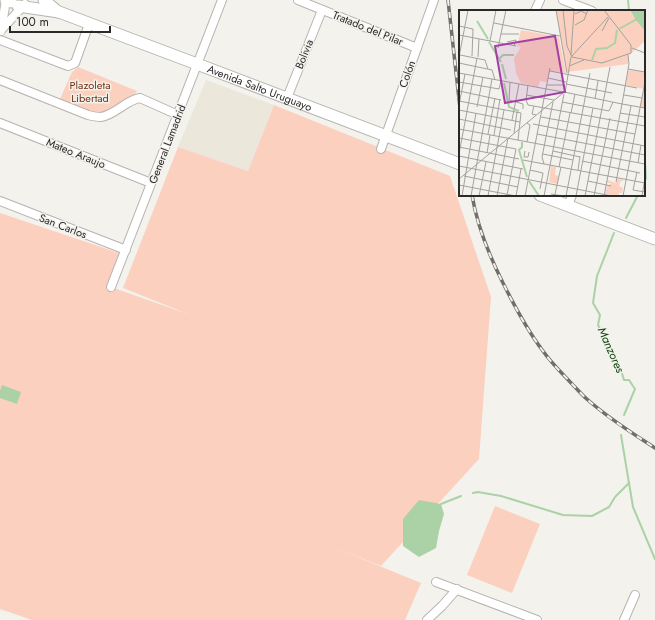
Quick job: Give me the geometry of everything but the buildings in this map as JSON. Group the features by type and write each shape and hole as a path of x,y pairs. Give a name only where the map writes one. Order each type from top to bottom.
{"main road":[{"name":"Avenida Salto Uruguayo","path":"44,0 59,12"},
{"name":"Avenida Salto Uruguayo","path":"16,2 59,12 459,164"},
{"path":"546,196 570,200 655,239"}],"street":[{"name":"General Lamadrid","path":"111,287 222,0"},
{"name":"Tratado del Pilar","path":"298,0 417,48"},
{"name":"Colón","path":"381,149 434,0"},
{"path":"535,10 540,0"},
{"path":"563,0 589,10"},
{"path":"1,31 16,2"},
{"path":"1,31 16,2"},
{"name":"Bolivia","path":"287,98 322,10"},
{"path":"0,40 68,66 75,63 89,24"},
{"path":"0,80 88,115 101,117 135,99 140,98 178,115"},
{"name":"Mateo Araujo","path":"0,123 151,183"},
{"name":"San Carlos","path":"0,201 126,250"},
{"path":"436,582 537,620"},
{"path":"427,620 457,589"},
{"path":"624,620 635,595"}],"shaded area":[{"path":"206,80 274,105 248,171 178,147"},
{"path":"2,385 21,392 17,404 0,398"},
{"path":"419,500 441,504 444,514 436,548 419,557 403,546 403,519"}],"green space":[{"name":"Plazoleta Libertad","path":"78,67 137,91 134,96 125,103 99,115 60,99 72,72"},
{"path":"274,105 450,176 491,297 479,459 381,566 333,547 421,583 405,620 32,620 0,609 0,213 119,253 108,286 188,314 123,288 178,147 248,171"},
{"path":"495,506 540,524 512,593 467,575"}],"waterway":[{"name":"Manzores","path":"628,0 629,10"},
{"name":"Manzores","path":"645,160 645,180"},
{"name":"Manzores","path":"626,218 637,196"},
{"name":"Manzores","path":"614,233 597,276 593,303 600,315 598,325 621,370 624,380 629,380 635,389 624,415"},
{"name":"Manzores","path":"621,435 633,507 655,559"},
{"path":"473,493 478,492 501,496 563,515 592,516 609,507 615,497 629,483"},
{"path":"441,504 461,496"}],"railway":[{"path":"448,0 459,99"},
{"path":"472,196 480,229 493,262 526,327 546,356 596,407 655,448"}]}
